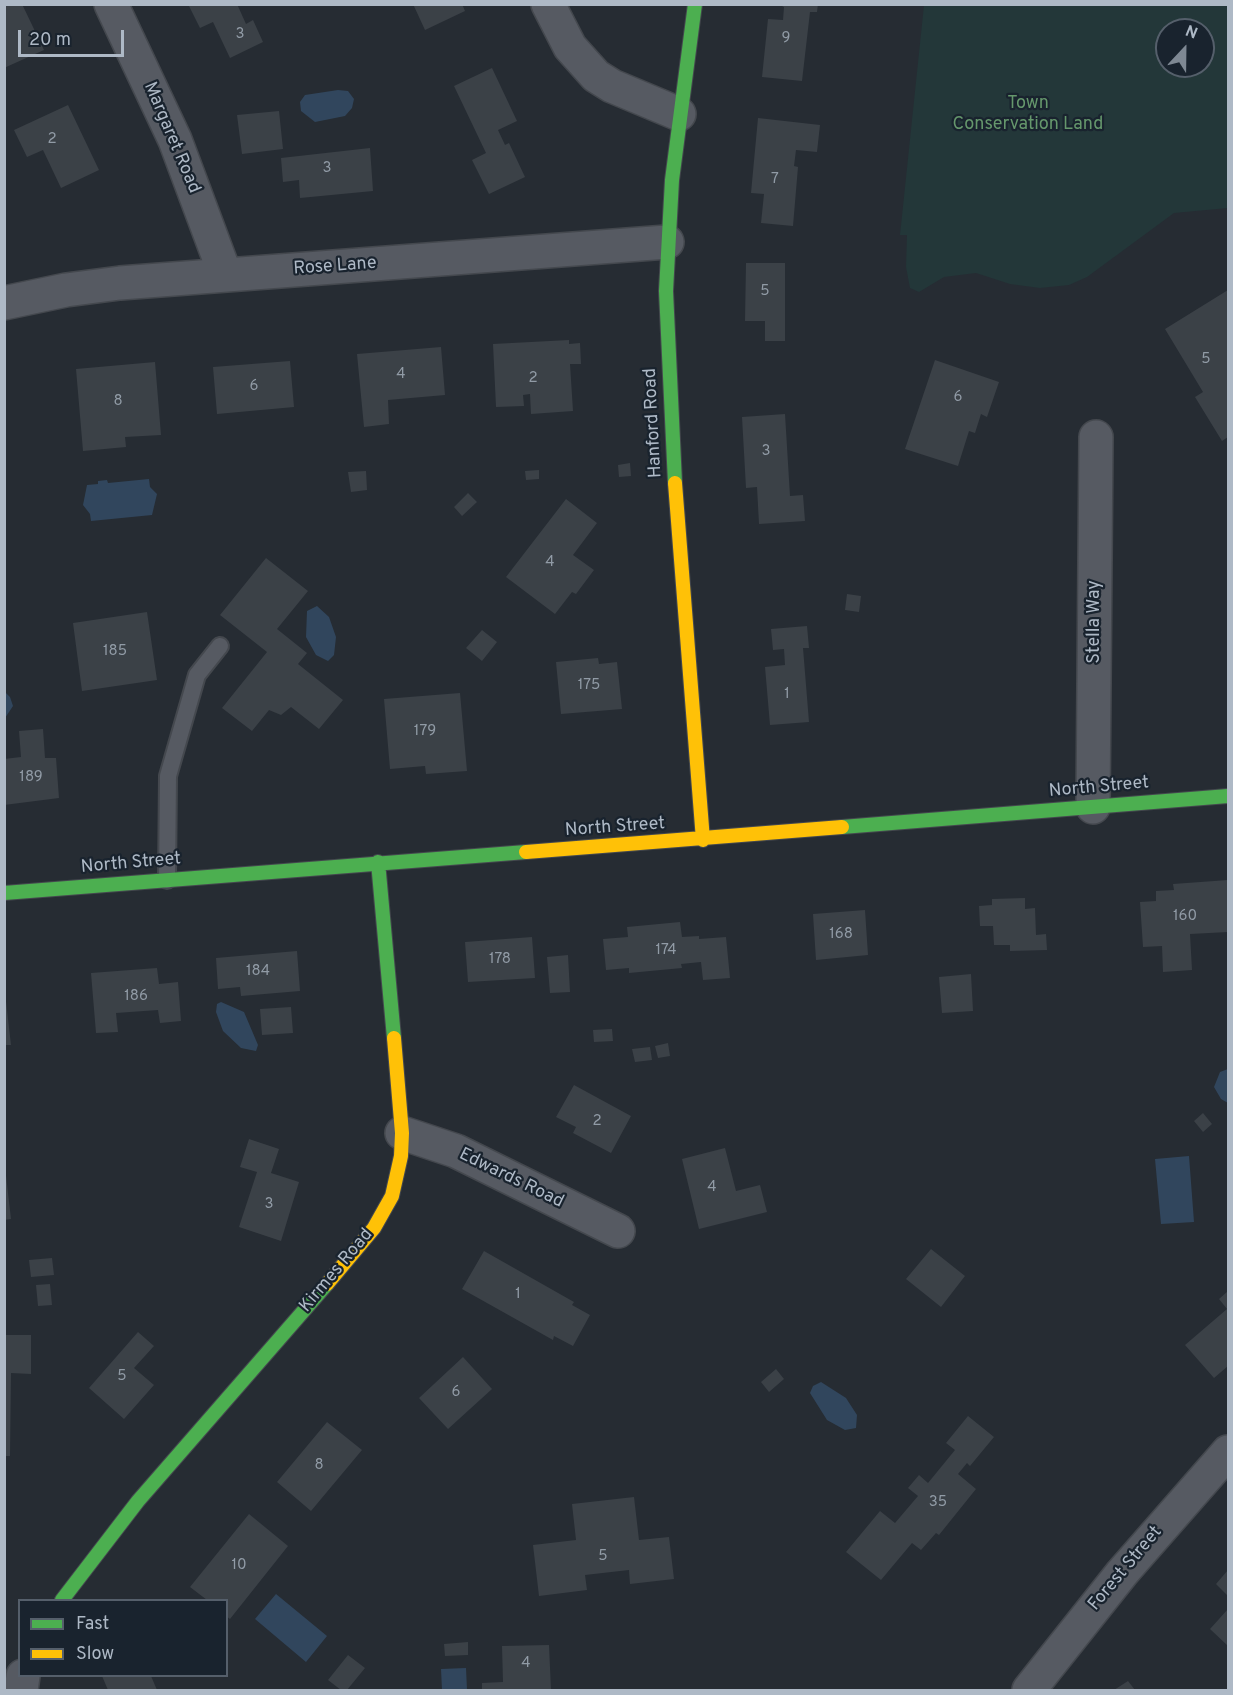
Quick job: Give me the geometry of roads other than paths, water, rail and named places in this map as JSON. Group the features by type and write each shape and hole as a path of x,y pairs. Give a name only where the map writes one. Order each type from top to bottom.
{"street":[{"name":"Margaret Road","path":"111,4 175,140 225,274"},
{"path":"548,4 570,47 596,76 612,86 679,114"},
{"name":"Hanford Road","path":"695,4 679,114 667,242 668,341 679,555 703,840"},
{"name":"Rose Lane","path":"4,303 87,287 225,274 667,242"},
{"name":"Stella Way","path":"1093,807 1096,437"},
{"name":"North Street","path":"4,893 378,862 703,840 1228,796"},
{"name":"Kirmes Road","path":"63,1599 138,1501 374,1228 395,1184 402,1133 378,862"},
{"name":"Edwards Road","path":"402,1133 456,1151 618,1231"},
{"name":"Forest Street","path":"1029,1690 1122,1573 1228,1452"}],"lane":[{"path":"167,880 168,776 196,675 220,646"}],"water":[{"path":"338,90 348,91 354,99 352,108 345,116 315,122 301,111 300,102 305,95"},
{"path":"149,479 150,487 157,494 152,515 91,521 90,514 83,505 87,485 107,480 108,483"},
{"path":"317,606 329,617 336,637 334,655 328,661 316,655 306,637 307,611"},
{"path":"5,692 10,697 13,706 5,718"},
{"path":"221,1002 244,1012 258,1045 256,1051 241,1048 223,1031 216,1012 217,1004"},
{"path":"1228,1069 1228,1103 1221,1099 1214,1087 1220,1072"},
{"path":"1189,1156 1194,1222 1161,1224 1155,1159"},
{"path":"821,1382 846,1398 857,1415 856,1428 845,1430 827,1420 810,1393 813,1386"},
{"path":"276,1594 327,1636 306,1662 255,1619"},
{"path":"466,1668 467,1690 442,1690 441,1669"}],"park label":[{"name":"Town Conservation Land","path":"1028,114"}]}
